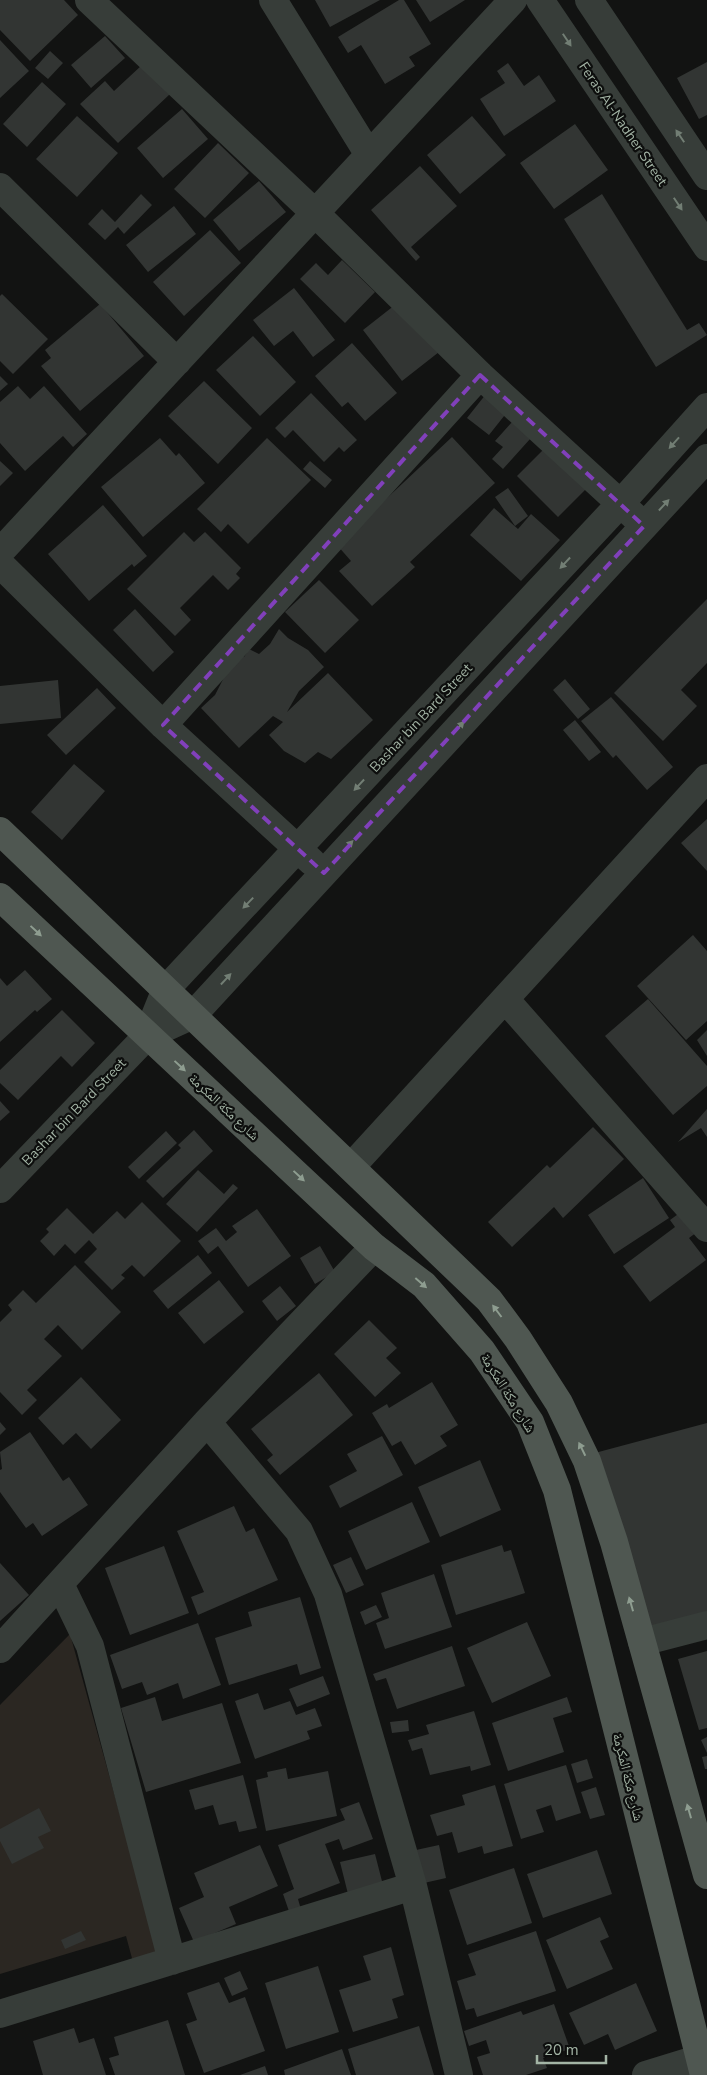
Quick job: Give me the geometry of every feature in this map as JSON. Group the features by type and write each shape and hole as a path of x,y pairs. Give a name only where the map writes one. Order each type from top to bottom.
{"main road":[{"path":"0,831 193,1014 489,1300 518,1339 559,1403 587,1461 614,1542 642,1642 702,1839 707,1875"},
{"name":"شارع مكة المكرمة","path":"0,897 374,1247 424,1285 482,1351 530,1422 557,1490 701,2067"}],"street":[{"path":"89,0 316,213 480,375 644,526"},
{"path":"273,0 369,155"},
{"path":"0,552 513,0"},
{"name":"Feras Al-Nadher Street","path":"540,0 707,247"},
{"path":"589,0 707,176"},
{"path":"5,202 177,362"},
{"path":"164,725 480,375"},
{"name":"Bashar bin Bard Street","path":"147,1036 166,989 620,504 707,407"},
{"name":"Bashar bin Bard Street","path":"0,1189 147,1036 193,1014 707,458"},
{"path":"0,564 164,725 324,873"},
{"path":"351,1167 707,778"},
{"path":"505,998 707,1228"},
{"path":"0,1649 207,1422 374,1247"},
{"path":"207,1422 298,1530 328,1594 413,1886 459,2075"},
{"path":"60,1584 90,1646 172,1961"},
{"path":"642,1642 707,1625"},
{"path":"0,2014 413,1886"},
{"path":"646,2075 701,2067"}],"highlighted area":[{"path":"480,375 644,526 324,873 163,725"}],"shaded area":[{"path":"70,1634 158,1952 133,1962 126,1936 0,1974 0,1705"}],"building":[{"path":"0,0 64,0 78,15 30,61 0,30"},
{"path":"315,0 380,0 330,27"},
{"path":"399,0 404,0 431,44 409,57 415,66 385,84 361,45 348,53 338,37"},
{"path":"416,0 465,0 430,22"},
{"path":"105,36 125,58 91,88 71,65"},
{"path":"0,40 29,71 0,98"},
{"path":"50,51 63,63 48,79 35,68"},
{"path":"707,62 707,115 699,119 677,78"},
{"path":"508,63 524,86 539,75 556,101 504,136 480,99 505,83 497,71"},
{"path":"142,65 170,94 118,143 80,104 105,81 114,91"},
{"path":"42,82 66,104 27,147 3,124"},
{"path":"182,109 208,139 163,178 137,148"},
{"path":"77,116 118,153 77,197 36,159"},
{"path":"472,116 506,155 460,194 427,155"},
{"path":"575,124 608,170 554,209 520,163"},
{"path":"218,143 249,173 205,218 174,189"},
{"path":"420,166 457,206 411,247 420,257 416,261 371,210"},
{"path":"259,181 286,212 239,251 213,220"},
{"path":"141,194 152,205 124,234 118,227 105,240 88,224 102,209 115,222"},
{"path":"602,194 687,330 699,323 707,335 656,367 564,219"},
{"path":"174,206 196,234 148,272 126,245"},
{"path":"210,230 241,263 184,316 153,282"},
{"path":"342,260 375,292 345,323 300,279 316,263 328,275"},
{"path":"294,288 335,340 313,357 293,331 274,346 253,320"},
{"path":"2,294 48,339 13,374 0,361 0,296"},
{"path":"400,301 439,352 402,381 363,330"},
{"path":"100,304 144,356 80,411 41,366 51,358 45,350"},
{"path":"253,336 296,382 260,416 216,370"},
{"path":"352,343 397,393 365,421 348,402 342,407 315,376"},
{"path":"0,376 8,384 0,391"},
{"path":"204,381 252,428 218,464 168,416"},
{"path":"18,386 30,399 44,386 87,434 73,447 63,436 25,471 0,443 0,402"},
{"path":"490,389 512,406 489,435 467,418"},
{"path":"311,393 357,440 344,452 339,447 324,462 293,430 285,438 275,428"},
{"path":"520,413 539,429 503,469 492,459 503,447 495,441"},
{"path":"452,437 495,483 410,562 415,567 372,606 339,571 351,561 337,545"},
{"path":"160,438 176,456 179,453 205,483 143,537 101,487"},
{"path":"267,438 311,480 248,544 228,524 221,532 197,509"},
{"path":"551,442 592,483 558,517 517,476"},
{"path":"0,461 13,473 0,486"},
{"path":"310,461 332,480 325,488 303,469"},
{"path":"508,488 528,516 515,526 495,497"},
{"path":"103,505 147,556 134,567 132,564 89,601 48,554"},
{"path":"494,508 518,529 531,514 560,540 521,581 470,535"},
{"path":"184,532 194,542 205,532 241,568 236,574 240,578 228,590 213,575 180,608 191,620 175,636 127,589"},
{"path":"319,580 359,620 325,653 285,612"},
{"path":"707,599 707,663 681,690 697,706 663,741 614,693"},
{"path":"135,609 174,652 153,672 113,630"},
{"path":"279,629 288,638 308,650 324,667 299,691 287,712 328,673 373,720 331,759 318,752 305,763 284,751 269,735 283,722 273,716 239,748 201,708 215,695 238,650 244,657 249,649 259,654 270,644"},
{"path":"565,679 590,709 578,719 553,690"},
{"path":"58,680 61,718 0,724 0,686"},
{"path":"97,688 116,708 66,755 47,735"},
{"path":"611,697 673,767 647,790 616,755 613,758 581,721"},
{"path":"575,720 601,752 589,761 563,730"},
{"path":"74,764 105,791 62,840 31,812"},
{"path":"707,819 707,871 681,843"},
{"path":"693,935 707,951 707,1021 686,1040 637,986"},
{"path":"25,970 52,999 37,1012 35,1010 0,1042 0,978 7,986"},
{"path":"648,999 707,1066 707,1086 673,1115 605,1036"},
{"path":"62,1010 95,1043 72,1067 61,1056 18,1100 0,1083 0,1070"},
{"path":"707,1030 707,1056 697,1040"},
{"path":"0,1101 10,1112 0,1121"},
{"path":"707,1109 707,1137 701,1128 678,1142"},
{"path":"593,1127 624,1159 563,1218 554,1207 512,1247 488,1222 547,1165 550,1168"},
{"path":"194,1130 213,1151 163,1198 146,1181 181,1148 178,1145"},
{"path":"166,1131 177,1143 139,1179 128,1167"},
{"path":"198,1170 224,1194 233,1184 238,1188 197,1232 166,1204"},
{"path":"643,1178 669,1218 614,1254 588,1215"},
{"path":"142,1202 181,1241 144,1277 132,1265 121,1275 125,1278 112,1290 84,1262 97,1249 89,1240 75,1254 65,1244 54,1256 40,1241 49,1232 46,1229 67,1208 93,1234 117,1211 125,1219"},
{"path":"257,1209 291,1256 248,1287 218,1246 208,1254 198,1241 216,1228 226,1241 237,1232 232,1226"},
{"path":"685,1209 701,1229 689,1238 706,1260 650,1302 623,1266 675,1227 670,1220"},
{"path":"320,1246 335,1272 315,1284 300,1258"},
{"path":"198,1255 212,1273 168,1309 153,1291"},
{"path":"75,1265 121,1312 82,1350 58,1325 44,1339 62,1356 27,1390 37,1400 22,1415 0,1392 0,1322 12,1310 8,1305 23,1290 36,1303"},
{"path":"219,1280 244,1312 204,1344 178,1313"},
{"path":"280,1286 296,1306 277,1321 262,1301"},
{"path":"369,1320 397,1348 386,1358 401,1373 375,1397 334,1354"},
{"path":"319,1373 353,1415 280,1475 267,1460 273,1455 251,1429"},
{"path":"81,1377 121,1420 91,1449 76,1433 63,1445 38,1418"},
{"path":"432,1382 458,1425 440,1436 447,1446 415,1465 401,1441 392,1446 372,1413 387,1404 389,1408"},
{"path":"0,1422 6,1429 0,1435"},
{"path":"707,1423 707,1619 646,1635 591,1454"},
{"path":"30,1432 63,1481 69,1477 88,1505 42,1536 33,1523 26,1528 0,1492 0,1470 2,1469 0,1452"},
{"path":"382,1436 403,1475 340,1508 329,1486 357,1471 347,1454"},
{"path":"480,1460 501,1510 440,1537 418,1487"},
{"path":"412,1502 430,1542 366,1570 348,1531"},
{"path":"234,1506 246,1532 254,1528 278,1580 198,1615 191,1597 204,1592 177,1531"},
{"path":"502,1545 504,1552 511,1550 525,1593 456,1615 441,1565"},
{"path":"164,1546 189,1613 130,1635 105,1568"},
{"path":"351,1557 364,1585 346,1593 333,1565"},
{"path":"0,1563 29,1595 0,1621"},
{"path":"434,1574 452,1627 385,1649 376,1623 389,1618 381,1593"},
{"path":"300,1597 321,1668 300,1675 297,1664 229,1685 215,1638 252,1626 248,1612"},
{"path":"376,1605 382,1617 365,1625 360,1612"},
{"path":"527,1622 551,1676 492,1703 467,1648"},
{"path":"198,1623 221,1685 183,1699 178,1683 147,1695 142,1682 122,1689 110,1655"},
{"path":"452,1646 465,1686 397,1709 386,1678 376,1681 373,1674"},
{"path":"707,1651 707,1728 699,1730 678,1659"},
{"path":"323,1676 330,1694 297,1707 289,1689"},
{"path":"258,1693 264,1710 290,1701 296,1715 315,1708 322,1726 307,1731 310,1739 255,1759 235,1701"},
{"path":"155,1697 162,1721 222,1703 241,1763 146,1792 121,1708"},
{"path":"567,1697 572,1712 553,1718 564,1752 508,1771 492,1723"},
{"path":"474,1711 491,1765 471,1771 470,1766 430,1775 422,1748 412,1751 408,1740 429,1734 426,1725"},
{"path":"408,1720 409,1731 392,1733 390,1722"},
{"path":"707,1737 707,1753 701,1740"},
{"path":"707,1756 707,1769 705,1769 702,1757"},
{"path":"587,1759 593,1778 577,1783 571,1764"},
{"path":"566,1765 581,1813 556,1821 551,1805 536,1810 544,1832 521,1839 504,1784"},
{"path":"286,1768 288,1779 328,1771 337,1816 266,1831 256,1780 268,1777 267,1772"},
{"path":"243,1775 257,1828 239,1832 236,1821 219,1825 213,1805 195,1810 189,1790"},
{"path":"495,1785 513,1846 484,1854 482,1846 458,1853 452,1832 437,1836 430,1815 465,1805 462,1795"},
{"path":"596,1787 605,1815 590,1819 581,1792"},
{"path":"359,1802 373,1839 343,1850 339,1839 325,1844 340,1883 298,1899 302,1913 291,1917 283,1894 294,1889 278,1845 345,1820 340,1809"},
{"path":"39,1808 51,1831 38,1837 44,1848 12,1864 0,1841 0,1829"},
{"path":"260,1845 278,1886 229,1907 236,1924 194,1942 179,1908 204,1897 194,1873"},
{"path":"439,1845 446,1878 424,1883 416,1850"},
{"path":"597,1850 612,1894 543,1918 527,1874"},
{"path":"375,1854 384,1889 349,1898 340,1862"},
{"path":"514,1868 532,1923 467,1945 449,1890"},
{"path":"600,1917 609,1937 600,1941 613,1969 567,1989 546,1940"},
{"path":"81,1931 86,1940 65,1949 61,1940"},
{"path":"536,1931 556,1991 477,2017 474,2008 466,2010 457,1981 476,1975 468,1954"},
{"path":"391,1947 404,1995 392,1999 398,2018 353,2032 339,1990 371,1980 363,1956"},
{"path":"318,1966 339,2032 286,2049 265,1983"},
{"path":"240,1971 248,1989 232,1996 224,1978"},
{"path":"219,1982 229,2003 245,1997 265,2051 204,2073 186,2024 197,2020 187,1993"},
{"path":"636,1983 657,2031 615,2050 608,2034 584,2045 569,2013"},
{"path":"554,2004 570,2049 543,2058 547,2068 526,2075 483,2075 477,2057 490,2053 486,2040 469,2046 464,2031 521,2011 523,2015"},
{"path":"168,2020 185,2075 115,2075 109,2058 119,2055 114,2037"},
{"path":"419,2026 434,2075 356,2075 348,2049"},
{"path":"74,2028 79,2043 94,2038 106,2075 43,2075 33,2041"},
{"path":"342,2049 351,2075 285,2075 284,2070"},
{"path":"265,2066 268,2075 240,2075"}]}
